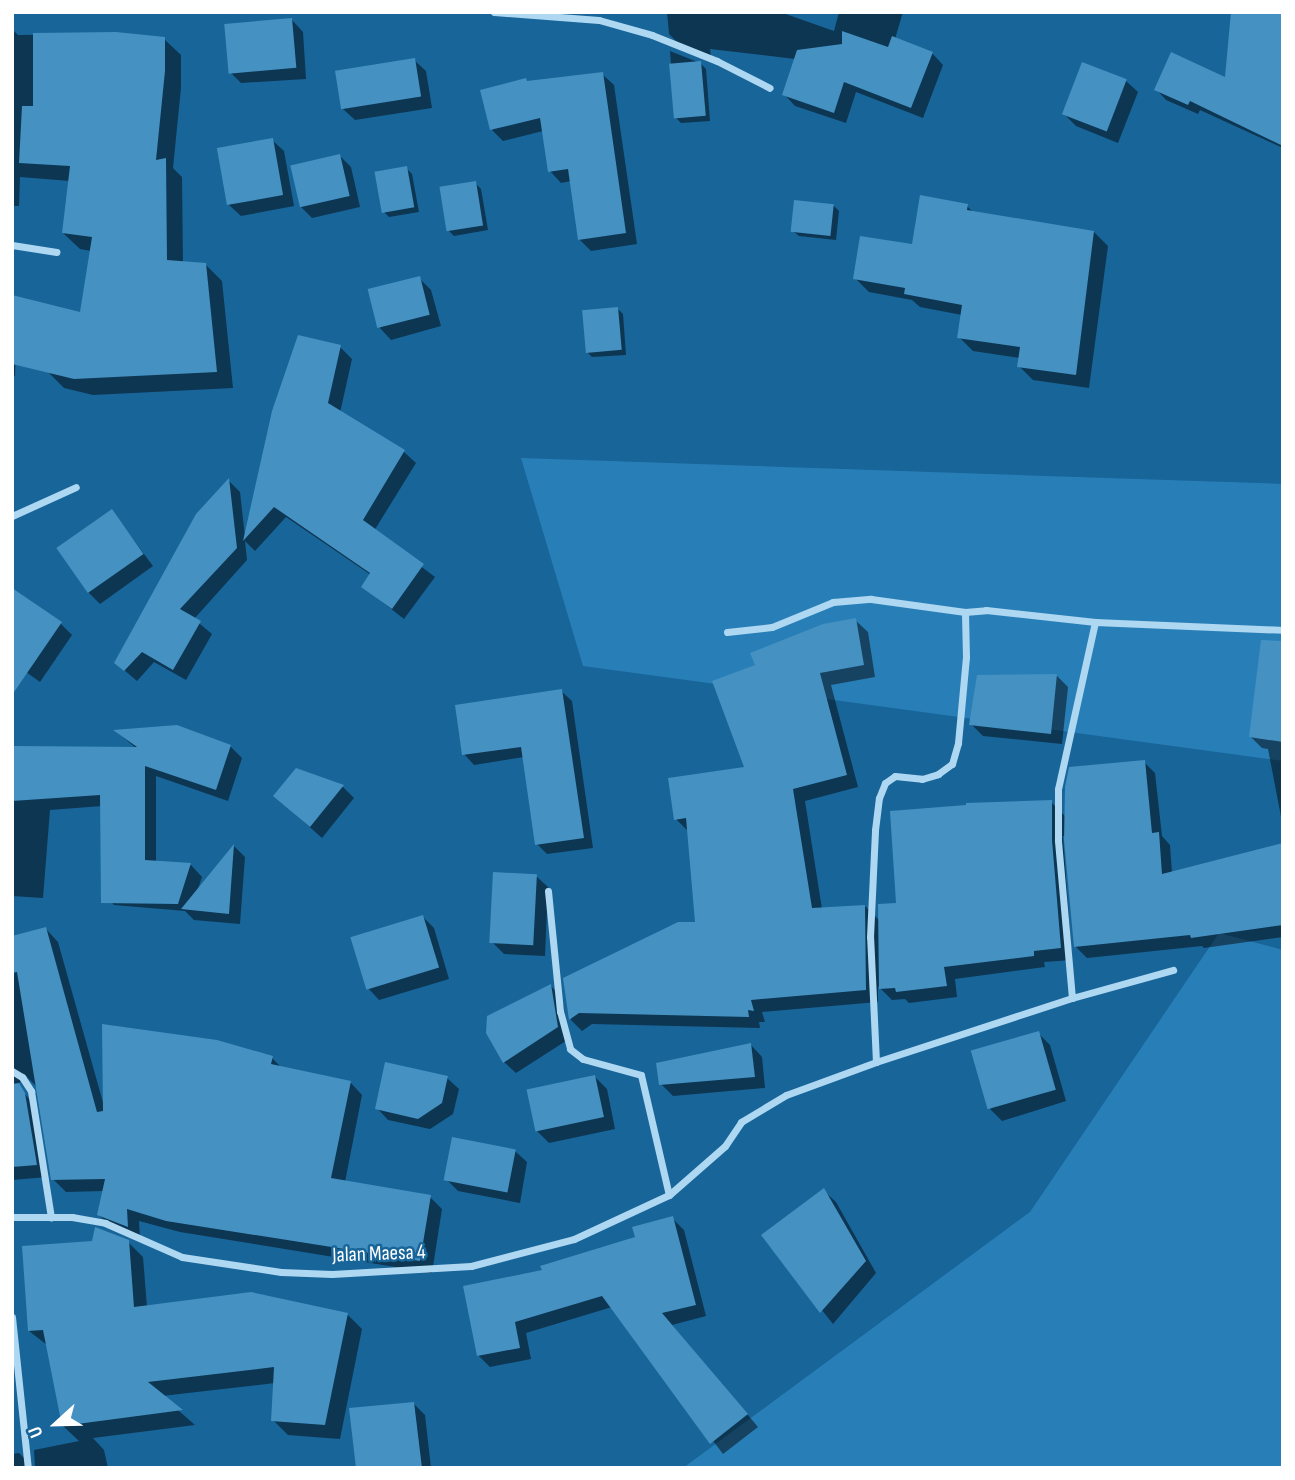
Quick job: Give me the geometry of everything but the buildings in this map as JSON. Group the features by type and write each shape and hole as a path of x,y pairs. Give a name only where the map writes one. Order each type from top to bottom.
{"street":[{"path":"494,12 598,20 652,35 717,61 770,88"},
{"path":"12,245 56,252"},
{"path":"12,516 76,487"},
{"path":"727,632 772,627 833,602 858,600 1095,622 1283,630"},
{"path":"876,1062 870,937 879,798 885,783 895,776 922,779 938,774 952,764 958,743 966,657 965,612"},
{"path":"1072,998 1058,840 1058,789 1095,622"},
{"path":"548,891 560,1011 570,1049 583,1059 640,1075 669,1195"},
{"name":"Jalan Maesa 4","path":"12,1217 51,1217 105,1223 183,1257 281,1272 391,1272 471,1266 574,1239 669,1195 724,1146 741,1122 786,1094 1072,998 1173,970"},
{"path":"12,1071 22,1077 30,1091 51,1217"},
{"path":"12,1317 28,1468"}],"shaded area":[{"path":"521,458 1283,484 1283,761 583,666"},
{"path":"1219,933 1283,950 1283,1468 683,1468 1030,1212"}]}
